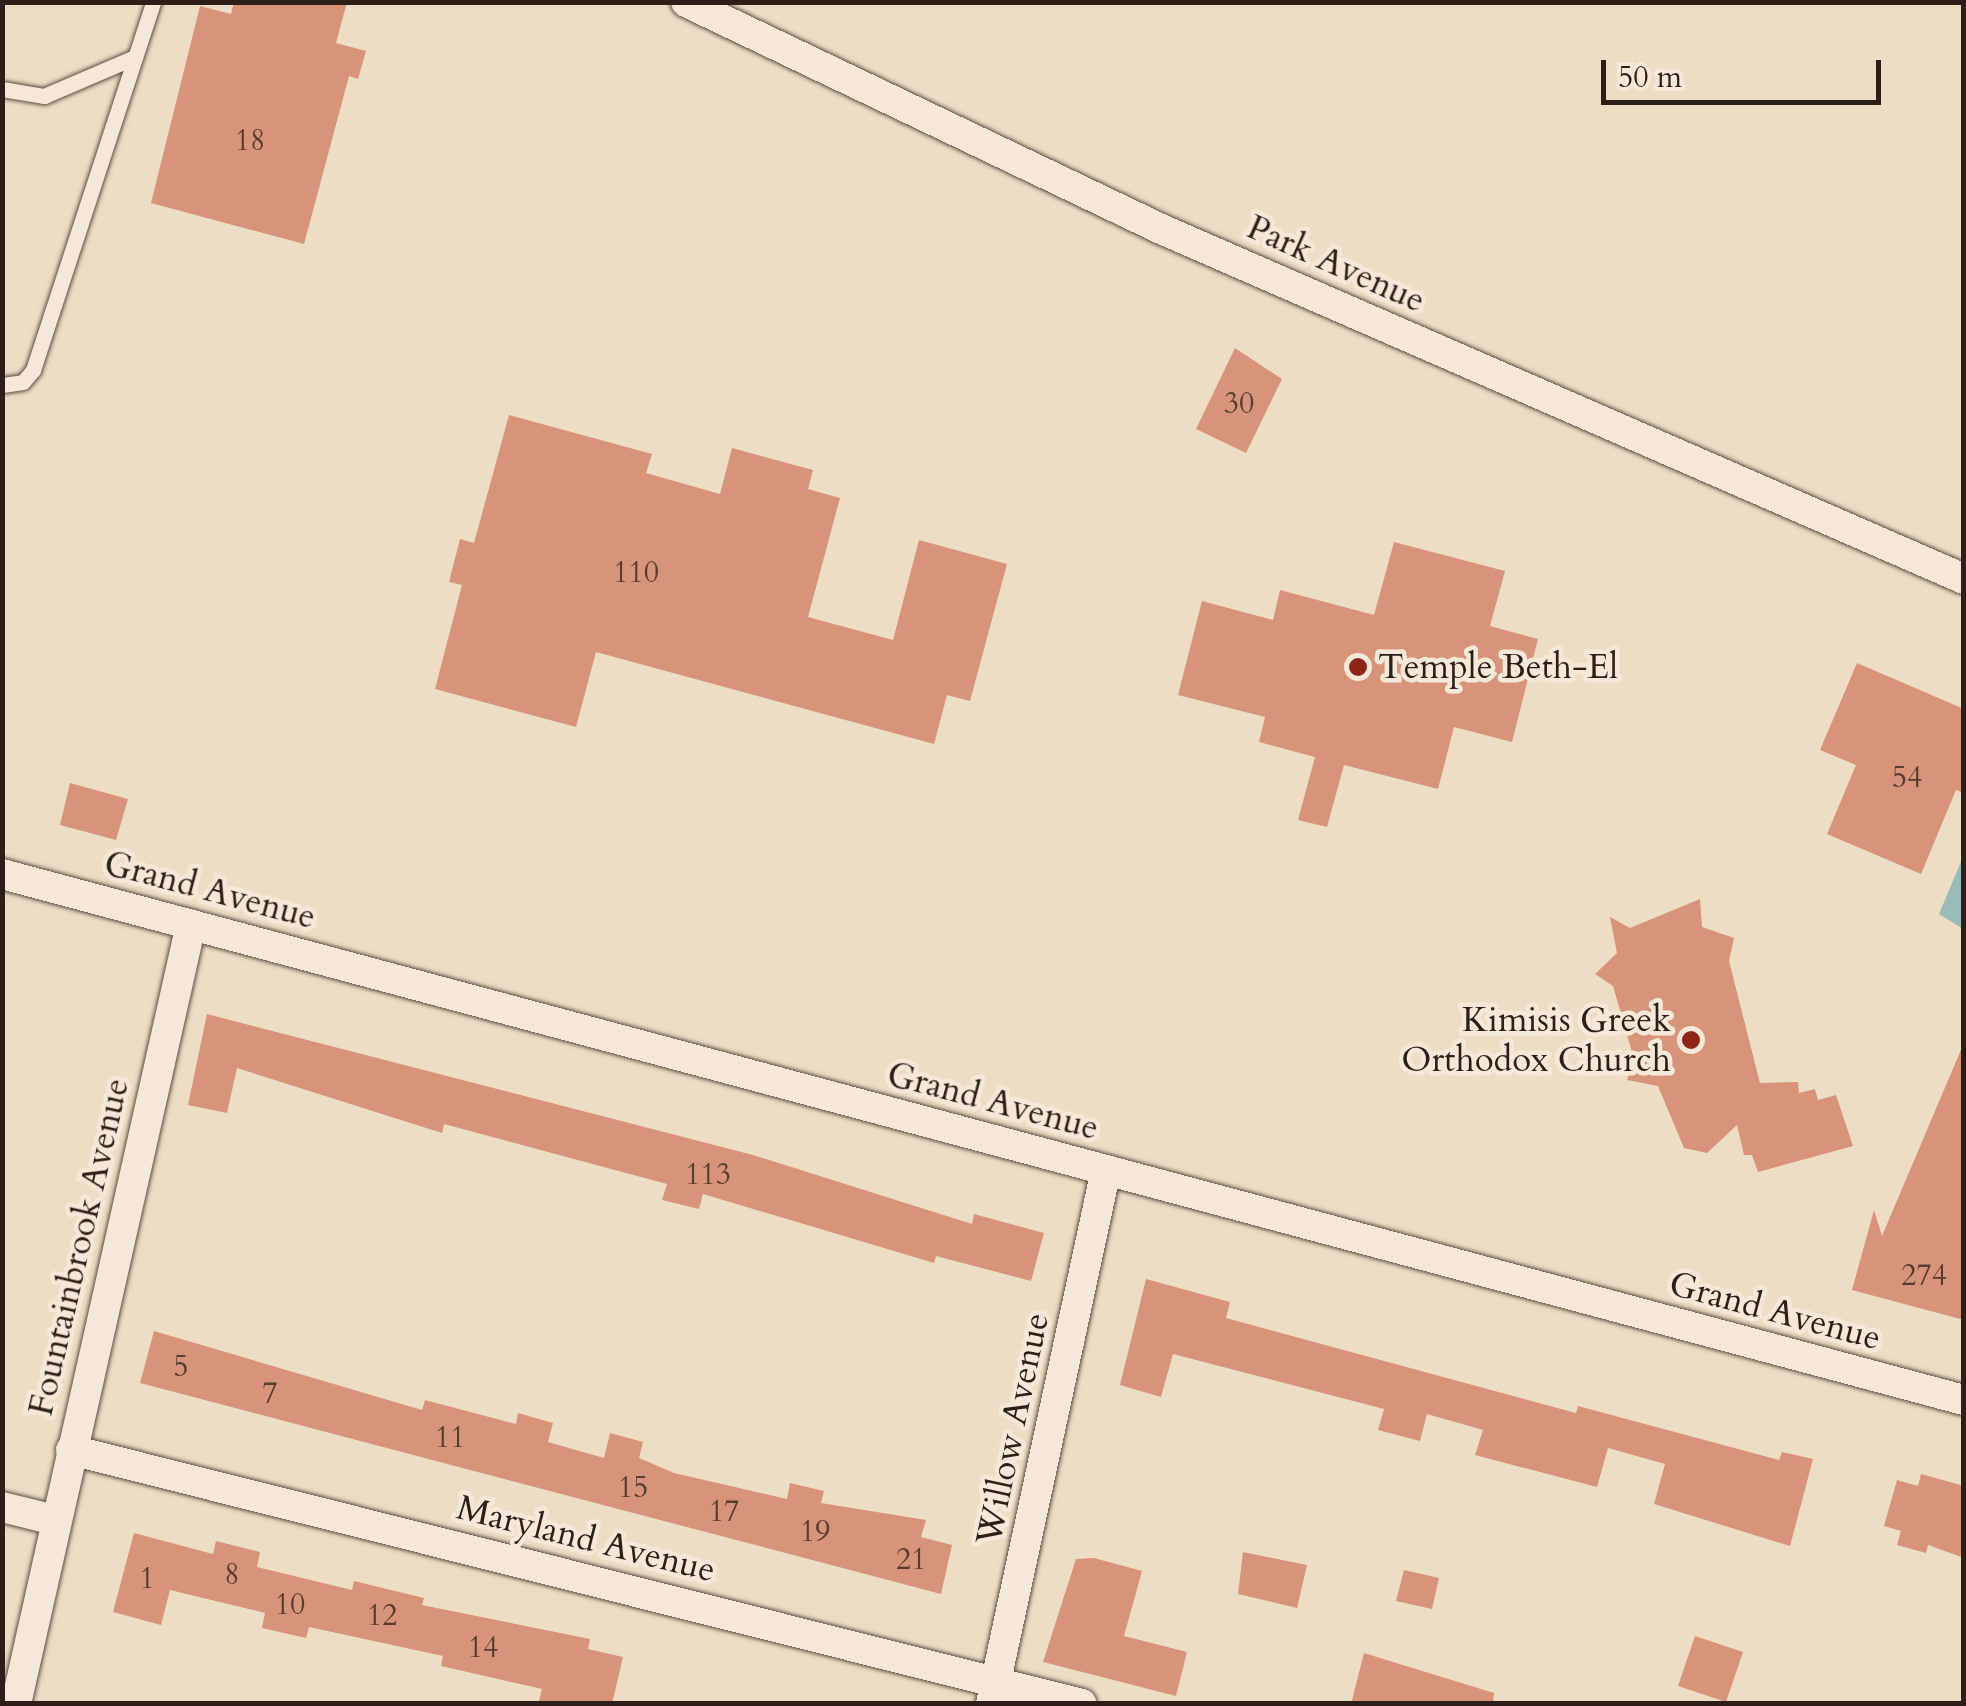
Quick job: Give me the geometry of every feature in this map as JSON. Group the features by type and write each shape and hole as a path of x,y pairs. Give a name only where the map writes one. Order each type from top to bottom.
{"street":[{"name":"Park Avenue","path":"686,2 1161,229 1964,579"},
{"name":"Grand Avenue","path":"2,874 1964,1400"},
{"name":"Fountainbrook Avenue","path":"16,1704 190,924"},
{"name":"Willow Avenue","path":"994,1691 1106,1170"},
{"name":"Maryland Avenue","path":"72,1450 994,1691 1082,1704"},
{"path":"2,1507 55,1520"}],"lane":[{"path":"2,384 23,382 33,370 153,2"},
{"path":"2,89 44,96 135,58"}],"water":[{"path":"1964,857 1963,929 1939,914"}],"building":[{"path":"234,2 347,2 336,43 366,51 358,79 349,76 304,244 151,203 200,6 231,14"},
{"path":"1235,348 1282,379 1246,453 1196,429"},
{"path":"509,415 652,454 646,473 720,494 732,448 813,470 808,489 840,498 808,617 893,640 919,540 1007,564 970,701 947,695 934,744 596,652 576,727 435,689 462,585 449,582 460,539 474,543"},
{"name":"Temple Beth-El","path":"1394,542 1505,571 1490,626 1538,639 1512,742 1454,727 1438,789 1344,765 1327,827 1298,820 1315,757 1259,742 1265,717 1178,695 1202,601 1273,620 1280,590 1374,615"},
{"path":"1857,663 1964,709 1964,793 1956,790 1921,874 1827,834 1856,765 1820,750"},
{"path":"70,783 128,799 116,840 60,825"},
{"name":"Kimisis Greek Orthodox Church","path":"1700,899 1702,927 1734,938 1729,961 1760,1083 1798,1082 1799,1093 1815,1089 1818,1100 1836,1095 1853,1146 1758,1172 1752,1155 1744,1155 1737,1125 1707,1153 1684,1148 1658,1086 1627,1080 1634,1059 1613,986 1595,974 1617,953 1610,917 1630,928"},
{"path":"207,1014 753,1155 972,1224 974,1214 1044,1233 1031,1281 936,1256 934,1263 703,1194 699,1209 662,1200 667,1184 444,1124 442,1133 237,1068 227,1113 188,1105"},
{"path":"1963,1045 1964,1320 1852,1290 1874,1210 1882,1236"},
{"path":"1146,1279 1230,1302 1226,1318 1576,1413 1578,1406 1779,1460 1782,1452 1813,1459 1790,1546 1654,1504 1665,1464 1608,1448 1597,1487 1475,1455 1483,1430 1427,1414 1420,1441 1378,1430 1384,1409 1173,1354 1161,1397 1120,1385"},
{"path":"154,1331 422,1410 425,1400 516,1424 518,1413 553,1423 548,1442 604,1458 610,1433 643,1442 639,1458 674,1473 787,1499 790,1483 824,1491 821,1503 926,1520 921,1537 952,1545 941,1594 140,1383"},
{"path":"1921,1474 1964,1486 1964,1558 1928,1545 1926,1553 1897,1545 1901,1531 1884,1526 1897,1480 1918,1486"},
{"path":"134,1533 213,1554 216,1541 260,1552 257,1567 352,1590 354,1581 424,1598 422,1605 590,1639 588,1649 623,1657 612,1704 538,1704 542,1689 441,1666 443,1656 309,1627 306,1638 262,1628 265,1613 170,1590 161,1625 113,1612"},
{"path":"1243,1552 1307,1565 1297,1608 1238,1594"},
{"path":"1094,1558 1142,1571 1124,1636 1187,1652 1176,1696 1043,1662 1076,1559"},
{"path":"1404,1570 1439,1578 1432,1609 1396,1601"},
{"path":"1695,1636 1743,1652 1726,1702 1678,1686"},
{"path":"1364,1653 1494,1693 1493,1704 1351,1704"}],"place":[{"name":"Temple Beth-El","path":"1358,667"},
{"name":"Kimisis Greek Orthodox Church","path":"1691,1040"}]}
